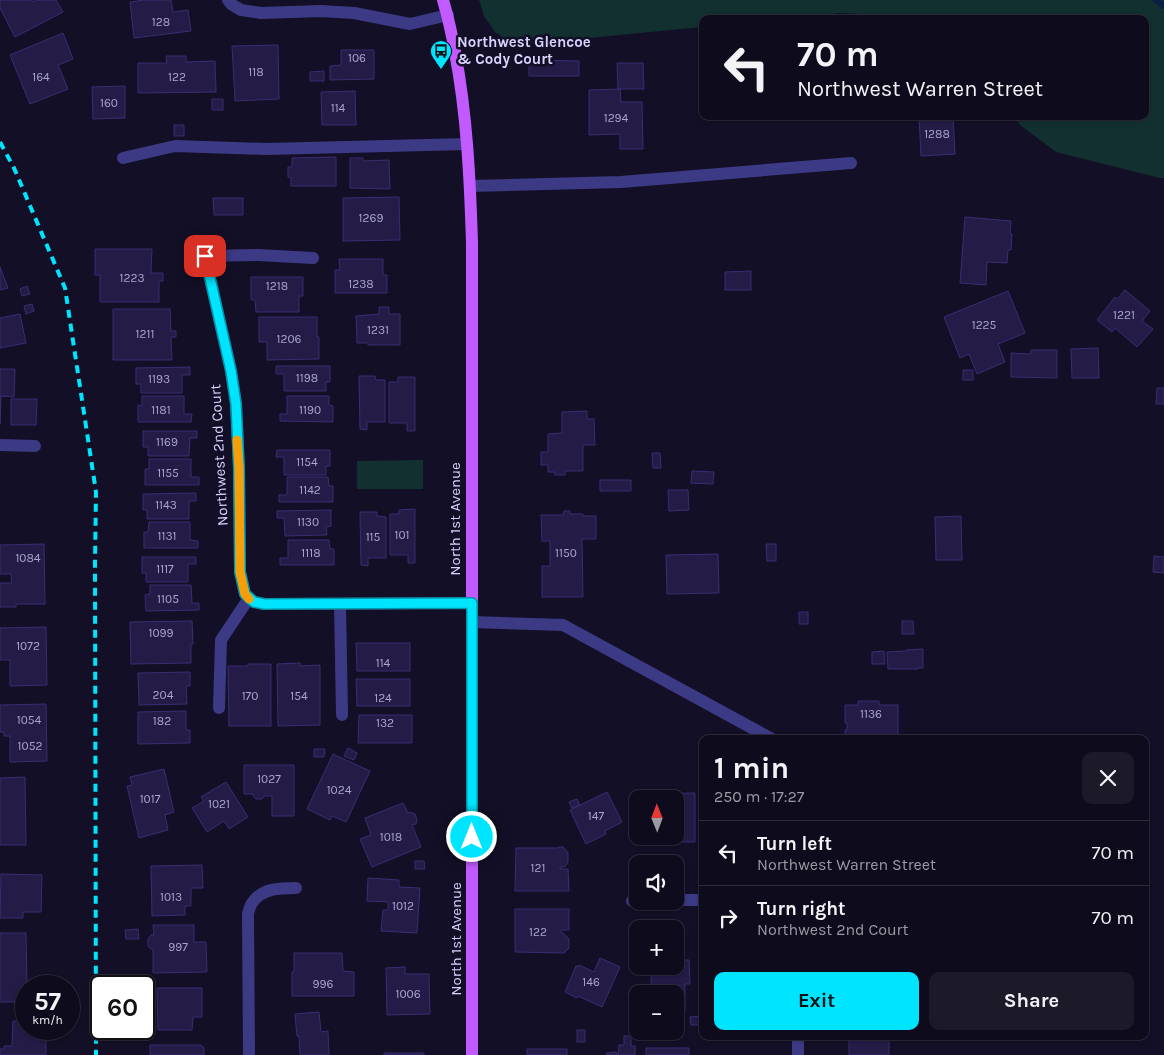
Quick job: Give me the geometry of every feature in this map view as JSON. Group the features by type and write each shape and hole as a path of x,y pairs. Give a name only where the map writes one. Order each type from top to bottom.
{"main road":[{"name":"North 1st Avenue","path":"443,0 460,76 465,112 472,244 472,1055"}],"street":[{"path":"228,0 241,10 261,13 322,11 354,13 410,24 448,16"},
{"path":"123,158 175,146 266,149 467,144"},
{"path":"470,186 621,182 851,163"},
{"name":"Northwest 2nd Court","path":"247,596 240,572 236,404 231,371 205,256 258,255 313,258"},
{"path":"0,445 35,446"},
{"path":"219,708 220,640 247,596 254,602 264,604 472,603"},
{"path":"340,604 342,716"},
{"path":"472,622 563,625 765,735"},
{"path":"249,1055 248,914 252,902 273,888 296,888"},
{"path":"684,900 699,900"},
{"path":"798,1040 798,1055"}],"green space":[{"path":"479,0 1164,0 1164,178 1056,152 1020,125 1017,120 1149,120 1149,15 887,15 840,13 821,15 699,15 699,27 516,45 495,32 484,16"},
{"path":"423,460 423,489 357,489 357,461"}],"building":[{"path":"0,0 32,0 33,2 37,0 56,0 63,12 15,37 0,8"},
{"path":"171,0 173,12 188,10 191,31 134,38 130,2"},
{"path":"63,33 73,59 58,65 68,89 30,104 10,55"},
{"path":"278,45 279,99 235,101 232,46"},
{"path":"341,50 374,50 374,79 330,80 330,66 341,65"},
{"path":"166,56 186,56 186,62 215,61 216,92 138,93 138,63 167,63"},
{"path":"529,60 579,61 579,76 529,76"},
{"path":"617,63 643,63 644,89 618,89"},
{"path":"324,71 324,81 310,81 310,72"},
{"path":"125,86 125,118 93,119 92,87"},
{"path":"620,89 621,102 642,102 643,149 620,149 620,134 589,135 589,90"},
{"path":"355,91 356,125 322,125 321,92"},
{"path":"212,99 223,99 223,110 212,110"},
{"path":"919,120 953,120 955,154 921,156"},
{"path":"174,125 184,125 184,136 174,136"},
{"path":"336,157 336,186 291,186 291,178 288,177 288,167 292,167 292,158"},
{"path":"350,158 363,158 363,161 389,160 390,189 350,188"},
{"path":"399,197 400,240 343,241 343,198"},
{"path":"213,198 243,198 243,215 214,215"},
{"path":"965,217 1011,221 1011,250 1008,250 1007,263 987,262 986,285 960,283"},
{"path":"95,249 152,249 151,273 163,273 163,281 159,281 159,302 100,302 100,275 95,275"},
{"path":"339,259 383,259 383,275 387,275 387,293 335,293 335,270 340,270"},
{"path":"0,267 8,288 0,290"},
{"path":"751,271 751,290 725,290 725,272"},
{"path":"251,277 303,277 303,296 299,296 299,312 256,312 255,300 251,300"},
{"path":"27,286 30,294 22,296 20,289"},
{"path":"1125,290 1150,311 1142,321 1153,329 1137,347 1115,328 1112,332 1097,320 1115,297 1117,299"},
{"path":"1008,291 1025,333 998,344 1005,362 977,374 969,354 960,358 944,317"},
{"path":"32,304 34,311 26,314 24,306"},
{"path":"379,307 389,307 389,314 400,314 400,345 357,343 356,316 379,314"},
{"path":"113,309 170,309 171,331 176,331 176,337 171,337 172,360 113,360"},
{"path":"20,314 26,343 0,348 0,318"},
{"path":"259,317 317,317 319,359 267,360 267,342 259,342"},
{"path":"1098,348 1099,378 1072,378 1071,349"},
{"path":"1031,350 1057,350 1057,378 1011,377 1011,353 1031,354"},
{"path":"276,366 330,366 330,382 326,382 326,391 284,391 284,374 276,374"},
{"path":"190,367 190,375 182,375 182,393 141,393 141,384 136,384 136,368"},
{"path":"0,369 15,369 14,397 1,396 0,424"},
{"path":"963,370 973,370 973,380 963,380"},
{"path":"359,376 375,376 376,380 385,380 385,422 367,422 367,430 360,429"},
{"path":"398,377 415,377 415,431 407,431 407,423 389,423 389,382 398,382"},
{"path":"1157,388 1164,388 1164,404 1156,404"},
{"path":"142,396 184,396 184,414 192,414 191,422 138,422 138,405 142,406"},
{"path":"287,396 329,396 329,405 333,406 333,422 280,421 280,414 287,414"},
{"path":"11,399 37,399 36,425 11,425"},
{"path":"587,411 587,419 594,419 595,445 583,445 583,471 565,471 565,475 555,475 554,472 548,472 548,465 541,465 541,452 548,452 548,434 562,433 562,412"},
{"path":"143,431 197,431 197,438 190,438 189,456 148,456 148,447 143,447"},
{"path":"277,450 330,450 330,466 326,466 326,475 284,475 284,457 276,457"},
{"path":"652,453 660,453 661,468 653,468"},
{"path":"149,459 191,459 191,477 199,477 199,485 145,485 145,469 149,469"},
{"path":"692,471 714,472 713,484 691,483"},
{"path":"287,477 328,477 329,486 333,486 333,502 279,502 279,495 287,495"},
{"path":"600,480 631,480 631,491 600,491"},
{"path":"668,490 688,490 689,510 669,511"},
{"path":"196,493 196,501 189,501 189,519 147,519 147,510 143,510 143,494"},
{"path":"415,509 415,563 408,563 408,555 390,555 390,514 399,514 399,510"},
{"path":"331,510 331,526 326,527 327,535 285,536 284,518 277,518 277,511"},
{"path":"564,511 570,511 570,514 596,516 596,539 582,539 583,597 542,597 542,566 550,566 550,541 542,541 541,515 563,515"},
{"path":"360,512 377,512 377,516 386,517 386,558 368,558 368,566 361,565"},
{"path":"961,516 962,560 936,560 935,517"},
{"path":"149,522 190,522 190,540 198,541 198,548 144,548 144,532 148,532"},
{"path":"288,540 329,540 330,549 334,549 334,565 280,565 280,558 288,558"},
{"path":"44,544 45,604 16,604 16,607 0,607 0,583 12,583 11,574 0,574 0,545"},
{"path":"766,544 776,544 776,561 767,561"},
{"path":"718,554 719,593 667,594 666,555"},
{"path":"1154,556 1164,557 1164,573 1153,572"},
{"path":"142,557 196,557 196,564 188,564 188,582 146,582 146,573 142,573"},
{"path":"150,585 191,585 192,603 199,603 199,610 146,611 145,595 150,594"},
{"path":"799,612 808,612 808,624 799,624"},
{"path":"192,621 193,644 191,644 191,663 131,664 130,622"},
{"path":"902,621 913,621 914,634 902,634"},
{"path":"46,627 47,685 10,686 10,660 0,660 0,628"},
{"path":"356,643 410,643 410,671 357,671"},
{"path":"923,649 923,668 888,669 887,652"},
{"path":"884,651 885,664 872,664 872,652"},
{"path":"300,663 300,666 320,665 320,725 278,726 277,664"},
{"path":"248,664 271,664 271,726 229,726 228,666 248,666"},
{"path":"190,672 190,686 186,686 187,704 139,705 138,673"},
{"path":"356,679 410,679 410,706 357,706"},
{"path":"858,701 879,701 879,705 898,705 898,735 845,735 847,723 845,723 845,705 858,705"},
{"path":"46,704 47,761 10,762 10,736 4,736 4,732 0,732 0,705"},
{"path":"186,711 186,730 190,730 190,743 138,744 138,712"},
{"path":"359,715 412,715 412,743 358,743"},
{"path":"348,748 357,753 354,760 344,756"},
{"path":"314,749 325,749 324,757 314,757"},
{"path":"333,754 370,771 346,822 332,816 330,820 307,809"},
{"path":"244,765 294,765 294,816 272,816 272,796 256,799 253,794 244,794"},
{"path":"164,769 174,812 165,815 168,830 139,838 127,786 132,785 130,777"},
{"path":"25,777 26,845 0,845 0,778"},
{"path":"226,782 248,817 229,829 224,821 207,832 192,808 204,801 201,797"},
{"path":"607,792 622,822 605,831 606,834 586,844 570,810"},
{"path":"684,793 695,793 695,842 684,842"},
{"path":"577,799 580,805 572,808 569,802"},
{"path":"403,803 408,813 415,814 416,824 412,825 421,847 372,867 360,839 371,835 365,818"},
{"path":"563,847 568,853 568,863 564,867 560,867 560,869 568,869 569,891 515,891 516,848"},
{"path":"415,861 424,861 425,869 415,869"},
{"path":"202,865 203,888 191,888 191,906 185,906 185,915 152,916 151,866"},
{"path":"1,874 42,875 41,912 23,912 23,918 0,918"},
{"path":"368,878 399,880 399,887 420,888 417,933 381,931 383,910 388,910 388,902 367,901"},
{"path":"515,909 569,909 569,930 561,930 561,933 569,939 569,948 564,953 515,952"},
{"path":"153,925 194,925 194,942 206,942 207,972 153,973 153,949 148,946 148,939 151,935 154,935"},
{"path":"138,929 139,939 126,939 125,930"},
{"path":"0,933 26,933 27,975 15,975 15,1002 0,1002"},
{"path":"294,953 342,953 343,971 354,972 354,996 292,996"},
{"path":"600,958 620,967 602,1007 565,992 576,966 578,967 579,965 594,972"},
{"path":"684,960 689,960 690,984 685,984 685,1010 684,985 651,985 651,975 684,975"},
{"path":"405,967 405,974 429,974 430,1014 387,1015 386,968"},
{"path":"157,988 202,988 202,1017 193,1017 192,1030 158,1030"},
{"path":"319,1012 321,1032 328,1031 329,1055 300,1055 295,1014"},
{"path":"699,1016 699,1025 691,1025 690,1017"},
{"path":"13,1021 15,1021 15,1040 46,1040 46,1055 0,1055 0,1049 4,1049 4,1046 12,1046"},
{"path":"577,1030 585,1030 585,1042 577,1042"},
{"path":"624,1036 629,1036 631,1046 635,1046 635,1055 618,1055 619,1045 624,1045"},
{"path":"849,1040 889,1040 889,1055 849,1055"},
{"path":"150,1045 201,1045 204,1048 204,1055 150,1055"},
{"path":"646,1048 689,1048 689,1055 646,1055"},
{"path":"527,1049 567,1049 567,1055 527,1055"},
{"path":"616,1052 618,1055 606,1055 607,1053"},
{"path":"384,1053 424,1053 424,1055 384,1055"}],"waterway":[{"path":"1156,0 1164,6"}],"railway":[{"path":"0,142 14,168 65,288 96,492 96,1055"}],"slow traffic":[{"path":"237,440 240,572 245,594 249,599"}],"place":[{"name":"Northwest Glencoe & Cody Court","path":"441,70"}],"route":[{"path":"205,256 231,371 236,404 240,572 245,594 254,602 264,604 472,603 472,837"}]}
